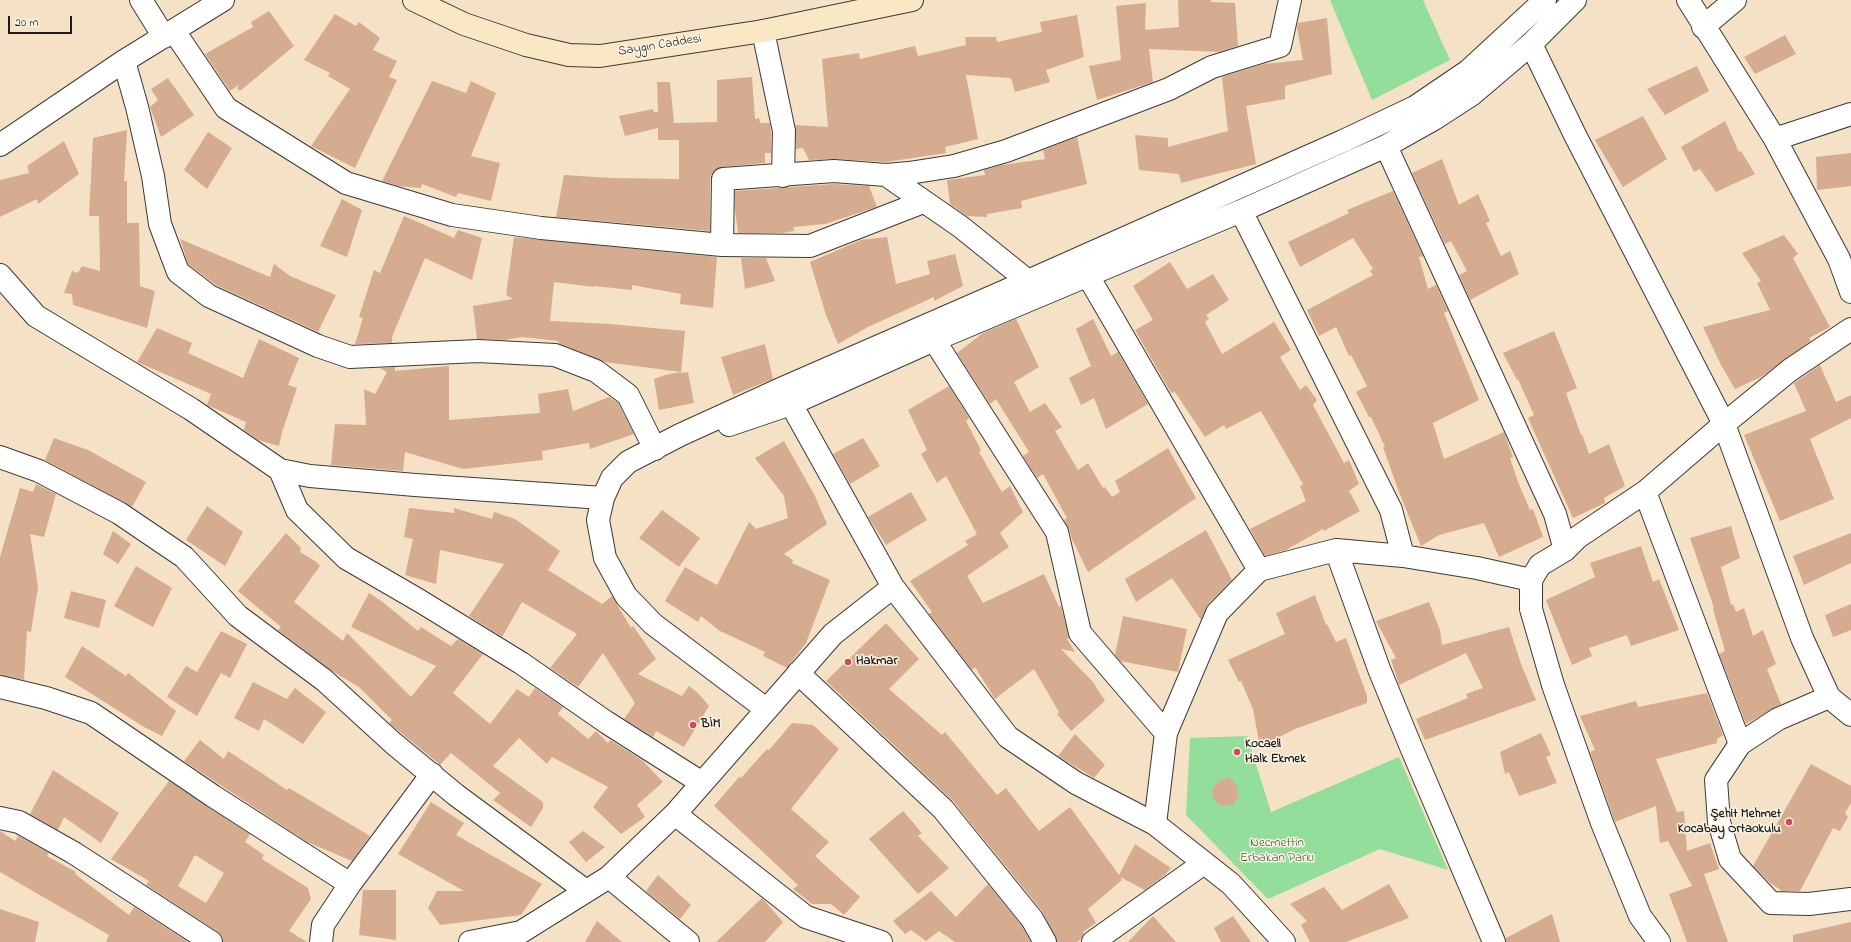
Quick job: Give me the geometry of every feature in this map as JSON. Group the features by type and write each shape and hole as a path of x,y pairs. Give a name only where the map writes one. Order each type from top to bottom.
{"street":[{"path":"142,0 226,108 346,183 452,215 541,228 722,245 810,246 924,202"},
{"path":"0,145 124,61 223,0"},
{"name":"Saygın Caddesi","path":"414,0 464,24 526,45 569,54 600,56 763,31 912,0"},
{"path":"722,245 723,179 783,176 834,171 886,175 954,166 1006,151 1170,89 1212,67 1280,46 1290,0"},
{"path":"766,709 653,624 626,596 605,558 598,520 603,498 612,478 628,462 680,435 790,384 1028,281 1336,144 1415,107 1468,72 1545,0"},
{"path":"680,435 735,424 791,404 934,340 1241,211 1386,146 1434,119 1471,95 1531,44 1575,0"},
{"path":"1688,0 1703,27 1775,139 1845,259 1851,292"},
{"path":"1703,27 1736,0"},
{"path":"763,31 784,131 783,176"},
{"path":"1531,44 1575,135 1724,424 1802,638 1829,698 1851,715"},
{"path":"124,61 153,176 160,224 178,272 209,296 318,346 350,357 478,351 555,355 596,371 628,395 655,449"},
{"path":"1775,139 1851,114"},
{"path":"1386,146 1555,514 1565,550"},
{"path":"886,175 961,227 1028,281"},
{"path":"1241,211 1391,510 1403,556"},
{"path":"0,275 36,316 191,409 280,470 310,476 603,498"},
{"path":"1088,276 1259,570"},
{"path":"1659,942 1640,916 1602,823 1553,685 1531,609 1531,580 1540,565 1565,550 1578,537 1645,492 1790,370 1851,329"},
{"path":"934,340 1057,532 1080,633 1166,732"},
{"path":"791,404 893,587 1008,737 1076,783 1155,824 1231,884 1284,942"},
{"path":"0,456 39,471 119,513 184,556 238,616 324,680 393,743 456,795 586,891"},
{"path":"280,470 297,510 346,558 420,601 521,663 606,722 702,783"},
{"path":"1645,492 1740,744"},
{"path":"1155,824 1166,732 1217,613 1259,570 1336,550 1403,556 1477,568 1531,580"},
{"path":"1336,550 1376,661 1494,942"},
{"path":"470,942 521,937 586,891 609,877 676,814 833,634 893,587"},
{"path":"798,673 943,809 1032,919 1045,942"},
{"path":"0,687 46,698 91,713 213,796 350,884"},
{"path":"1829,698 1778,719 1740,744 1716,780 1719,822 1730,859 1771,903 1809,904 1851,899"},
{"path":"321,942 323,925 350,884 432,774"},
{"path":"676,814 806,917 831,942"},
{"path":"0,818 19,822 74,853 211,942"},
{"path":"1093,942 1204,863"},
{"path":"609,877 688,942"},
{"path":"806,917 881,942"}],"green space":[{"path":"1330,0 1423,0 1450,60 1372,100"},
{"name":"Necmettin Erbakan Parkı","path":"1247,736 1271,812 1399,757 1448,870 1380,849 1268,899 1186,815 1190,738"}],"building":[{"path":"1178,0 1211,0 1211,2 1235,3 1238,46 1219,52 1149,49 1153,82 1097,100 1089,66 1121,60 1116,6 1146,3 1145,30 1179,27"},
{"path":"269,11 294,46 240,91 237,88 240,84 230,91 205,54 253,27 251,22"},
{"path":"335,14 356,26 359,22 380,38 373,50 397,61 389,77 397,80 355,168 311,146 350,89 328,76 330,73 304,60"},
{"path":"1077,15 1084,57 1046,70 1050,82 1015,92 1011,78 966,75 978,139 945,147 946,153 886,162 835,159 809,160 803,148 796,149 795,125 828,127 822,59 859,53 860,59 915,46 918,56 966,45 965,37 996,37 997,42 1042,32 1040,22"},
{"path":"1327,18 1332,74 1285,86 1285,99 1246,106 1256,164 1181,183 1179,174 1139,170 1135,135 1168,138 1168,147 1228,131 1222,77 1264,64 1303,60 1297,28 1298,23"},
{"path":"1785,35 1796,54 1755,74 1744,57"},
{"path":"1697,66 1709,91 1665,115 1647,89"},
{"path":"752,77 755,119 759,118 760,123 770,123 771,153 765,153 765,163 722,167 712,173 710,179 710,231 556,217 564,175 612,178 679,179 679,140 658,140 658,128 625,136 619,116 653,109 654,112 658,112 657,82 670,82 674,123 717,122 717,80"},
{"path":"168,78 194,115 161,137 150,107 158,100 151,89"},
{"path":"432,81 466,93 471,81 496,93 471,156 500,163 491,201 458,193 456,197 422,184 421,188 398,186 382,181"},
{"path":"1643,116 1667,159 1623,187 1595,140"},
{"path":"1725,121 1739,152 1741,151 1755,174 1716,192 1700,169 1694,172 1681,147"},
{"path":"127,130 124,181 127,181 127,223 139,223 140,286 155,291 147,328 73,305 72,294 64,293 72,271 78,273 82,266 100,271 99,216 89,216 93,138"},
{"path":"208,132 232,148 207,189 184,170"},
{"path":"1077,137 1087,184 1021,201 1022,208 987,214 987,217 967,216 950,204 947,180 985,175 984,170 1002,165 1045,159 1043,150"},
{"path":"64,141 79,174 38,204 37,199 0,217 0,180 29,173 27,166"},
{"path":"1851,153 1851,186 1817,190 1816,157"},
{"path":"1442,159 1459,205 1478,194 1490,221 1486,223 1501,256 1510,251 1519,274 1470,300 1459,275 1467,271 1451,241 1445,244 1412,173"},
{"path":"834,184 869,186 877,207 825,224 793,227 794,231 782,233 738,233 735,210 735,191"},
{"path":"1393,191 1423,256 1419,257 1428,289 1436,285 1448,311 1444,313 1479,400 1433,423 1444,459 1504,432 1513,457 1510,458 1518,482 1530,510 1533,509 1543,537 1499,557 1484,523 1439,535 1421,546 1399,492 1383,447 1385,447 1371,417 1369,417 1356,392 1367,386 1351,355 1349,356 1336,327 1319,336 1307,310 1373,275 1370,271 1373,269 1353,238 1300,267 1288,242 1349,213 1347,210"},
{"path":"342,199 362,210 347,257 320,246"},
{"path":"404,216 454,238 458,230 482,238 472,280 425,258 392,337 392,343 355,344 363,318 359,317 374,270 380,273"},
{"path":"1784,235 1798,254 1793,258 1830,327 1809,338 1811,341 1761,377 1735,389 1721,365 1703,327 1770,310 1757,283 1761,281 1742,253"},
{"path":"514,237 717,257 713,308 680,304 681,294 632,285 632,290 554,282 550,321 610,324 685,331 681,373 688,372 694,403 659,410 654,379 681,372 605,362 558,343 559,341 522,337 504,340 477,339 473,306 513,299 506,295"},
{"path":"887,237 896,284 930,274 927,261 955,254 963,286 934,301 934,297 868,327 838,344 826,315 810,262 861,240"},
{"path":"180,239 270,277 274,264 290,276 336,295 318,332 216,285 188,264"},
{"path":"741,258 766,258 775,281 745,289"},
{"path":"1170,262 1187,289 1213,274 1229,300 1206,315 1209,319 1205,322 1222,354 1274,322 1291,350 1280,357 1300,390 1306,385 1317,400 1313,405 1344,463 1349,460 1359,484 1349,491 1360,511 1324,531 1323,529 1286,550 1265,556 1250,529 1306,501 1300,486 1303,484 1261,411 1226,429 1224,425 1205,437 1175,392 1171,393 1135,330 1153,320 1133,286"},
{"path":"1016,319 1039,367 1014,382 1030,412 1045,403 1062,427 1055,431 1078,470 1088,463 1103,488 1105,487 1112,497 1120,492 1115,481 1168,448 1196,498 1088,572 1064,520 1067,518 1043,474 1037,478 1023,456 1029,452 996,399 990,404 957,353 983,333"},
{"path":"1093,319 1111,356 1118,352 1148,404 1106,429 1094,398 1081,405 1069,378 1091,366 1076,329"},
{"path":"157,328 192,343 188,353 243,378 259,339 299,358 288,385 297,388 282,432 279,446 258,440 244,430 246,422 207,405 211,394 137,362"},
{"path":"1554,331 1577,388 1566,393 1589,454 1609,444 1625,486 1604,498 1605,503 1573,518 1528,418 1534,415 1518,379 1517,380 1503,353"},
{"path":"765,344 773,379 733,395 721,357"},
{"path":"1820,365 1836,402 1851,395 1851,418 1810,439 1834,499 1780,521 1744,435 1806,411 1794,383"},
{"path":"449,366 449,420 540,413 538,394 568,389 573,411 609,397 618,403 634,434 590,449 589,443 542,451 543,460 463,469 405,452 403,471 331,465 335,424 366,425 364,389 375,394 387,372 380,368 395,367 395,371"},
{"path":"949,386 969,418 966,421 981,450 979,452 1002,492 1010,486 1023,512 1000,533 1009,547 967,576 983,603 1044,574 1059,607 1061,606 1069,638 1067,639 1075,652 1061,649 1093,682 1105,701 1071,731 1057,714 1059,712 1034,669 995,699 975,667 972,670 929,614 932,612 910,581 968,545 965,541 977,534 946,476 937,483 921,454 927,450 908,410"},
{"path":"54,438 88,450 146,482 132,507 45,460"},
{"path":"863,438 880,466 850,484 833,454"},
{"path":"784,441 815,496 827,524 784,554 793,560 792,563 830,580 806,643 787,668 763,656 765,652 720,631 701,616 698,622 665,601 685,567 717,585 749,522 756,529 788,518 784,496 755,458"},
{"path":"36,484 56,494 44,537 30,534 38,587 31,632 27,631 24,680 0,675 0,557 20,488 33,492"},
{"path":"911,492 927,520 886,545 868,517"},
{"path":"207,506 243,532 225,566 186,540"},
{"path":"409,508 454,513 454,508 492,519 494,512 515,519 560,551 548,570 602,604 612,596 631,628 633,626 656,659 638,674 682,696 689,686 698,693 709,706 684,747 656,731 653,737 624,719 635,703 603,653 578,687 550,668 577,634 522,602 502,637 469,616 504,564 440,550 436,584 405,575 413,539 404,537"},
{"path":"662,510 700,538 679,567 639,538"},
{"path":"1731,526 1740,558 1721,567 1731,605 1733,604 1736,612 1744,608 1753,636 1763,630 1776,664 1767,669 1781,704 1746,724 1719,654 1725,651 1713,609 1714,608 1690,538"},
{"path":"1206,530 1232,580 1208,604 1201,620 1172,578 1136,602 1125,579"},
{"path":"113,531 131,544 118,564 103,554"},
{"path":"286,533 301,548 300,552 315,561 320,566 294,602 343,641 347,633 411,697 436,666 351,627 369,593 384,603 418,631 421,627 451,646 458,639 483,654 453,693 490,724 517,689 529,697 535,688 563,707 558,714 588,739 596,731 608,743 610,740 642,760 663,782 637,805 645,817 621,834 593,807 608,787 552,757 547,764 519,738 493,766 543,802 543,808 531,827 493,800 500,793 451,753 440,765 389,723 392,720 359,687 332,671 278,630 281,627 238,591"},
{"path":"1851,533 1851,563 1804,585 1793,556"},
{"path":"1641,546 1653,582 1659,579 1679,630 1631,646 1627,635 1589,648 1592,656 1572,665 1546,600 1595,577 1590,563"},
{"path":"136,566 172,588 153,627 114,606"},
{"path":"71,591 106,600 99,628 64,618"},
{"path":"1315,595 1326,625 1327,624 1336,642 1346,638 1367,696 1367,703 1295,729 1260,747 1253,709 1241,681 1239,682 1228,660 1285,634 1276,613"},
{"path":"1429,602 1440,630 1442,645 1509,627 1521,664 1536,700 1425,740 1416,719 1468,698 1466,694 1483,688 1466,653 1399,685 1391,660 1396,658 1376,621"},
{"path":"1851,604 1851,630 1833,637 1825,615"},
{"path":"1123,616 1187,629 1178,672 1120,661 1115,655"},
{"path":"886,623 919,659 889,689 942,735 945,732 997,795 1006,788 1039,831 1070,807 1119,875 1135,844 1171,868 1165,875 1145,890 1120,877 1122,880 1088,909 1096,923 1083,932 1084,934 1081,939 1077,942 1057,942 1042,911 953,801 826,681"},
{"path":"221,631 247,644 230,678 221,673 197,716 167,697 186,666 197,672"},
{"path":"82,646 126,676 128,673 176,711 162,736 144,727 65,677"},
{"path":"253,682 287,699 295,688 326,712 303,744 264,719 259,731 234,718"},
{"path":"1707,693 1723,735 1717,739 1717,743 1656,759 1677,812 1684,811 1687,851 1710,843 1719,869 1704,874 1728,942 1687,942 1669,894 1692,886 1668,841 1660,843 1656,806 1615,822 1590,752 1595,750 1580,716 1636,701 1638,707"},
{"path":"792,723 813,725 839,749 791,809 829,842 815,856 860,897 844,915 831,904 812,904 793,889 798,885 714,806 739,777 741,778 767,749 769,750"},
{"path":"1541,733 1551,755 1546,757 1557,783 1519,796 1509,772 1505,774 1500,752"},
{"path":"1075,734 1105,765 1094,778 1058,756"},
{"path":"200,740 224,759 228,751 287,790 289,788 370,836 352,861 307,842 184,761"},
{"path":"1811,764 1851,786 1851,803 1845,813 1848,817 1840,831 1833,828 1800,891 1782,891 1769,882 1753,866"},
{"path":"53,770 119,813 101,843 64,817 58,830 30,814"},
{"path":"1230,777 1237,786 1239,795 1235,803 1222,806 1214,800 1212,792 1213,788 1219,781"},
{"path":"169,781 250,834 245,842 264,855 262,859 308,888 311,899 289,931 307,942 223,942 222,936 218,932 146,885 149,881 111,859","holes":["195,855 224,873 206,903 178,886"]},
{"path":"431,802 464,823 456,835 542,884 521,915 440,925 428,908 437,891 464,891 398,854"},
{"path":"903,811 922,833 918,836 949,868 918,894 869,839"},
{"path":"0,831 15,841 18,836 49,853 47,856 76,872 75,874 129,915 134,907 188,942 106,942 109,935 0,872"},
{"path":"583,831 605,847 586,862 569,842"},
{"path":"658,875 691,905 680,919 646,891"},
{"path":"988,884 1022,926 1031,942 955,942 939,931 926,941 911,930 905,934 893,921 931,891 956,917"},
{"path":"1389,884 1409,918 1346,942 1310,942 1301,925 1307,921 1290,904 1324,887 1342,910"},
{"path":"363,890 396,890 396,940 359,935"},
{"path":"762,898 783,922 765,942 716,942"},
{"path":"0,909 39,922 35,942 0,942"},
{"path":"1552,914 1560,942 1506,942 1506,938"},
{"path":"1153,916 1176,942 1128,942"},
{"path":"1233,916 1251,942 1221,942 1214,928"},
{"path":"597,921 622,942 585,942"},
{"path":"1851,922 1851,942 1793,942 1793,935"}],"place":[{"name":"Hakmar","path":"848,662"},
{"name":"BİM","path":"693,725"},
{"name":"Kocaeli Halk Ekmek","path":"1237,752"},
{"name":"Şehit Mehmet Kocabay Ortaokulu","path":"1789,822"}]}
